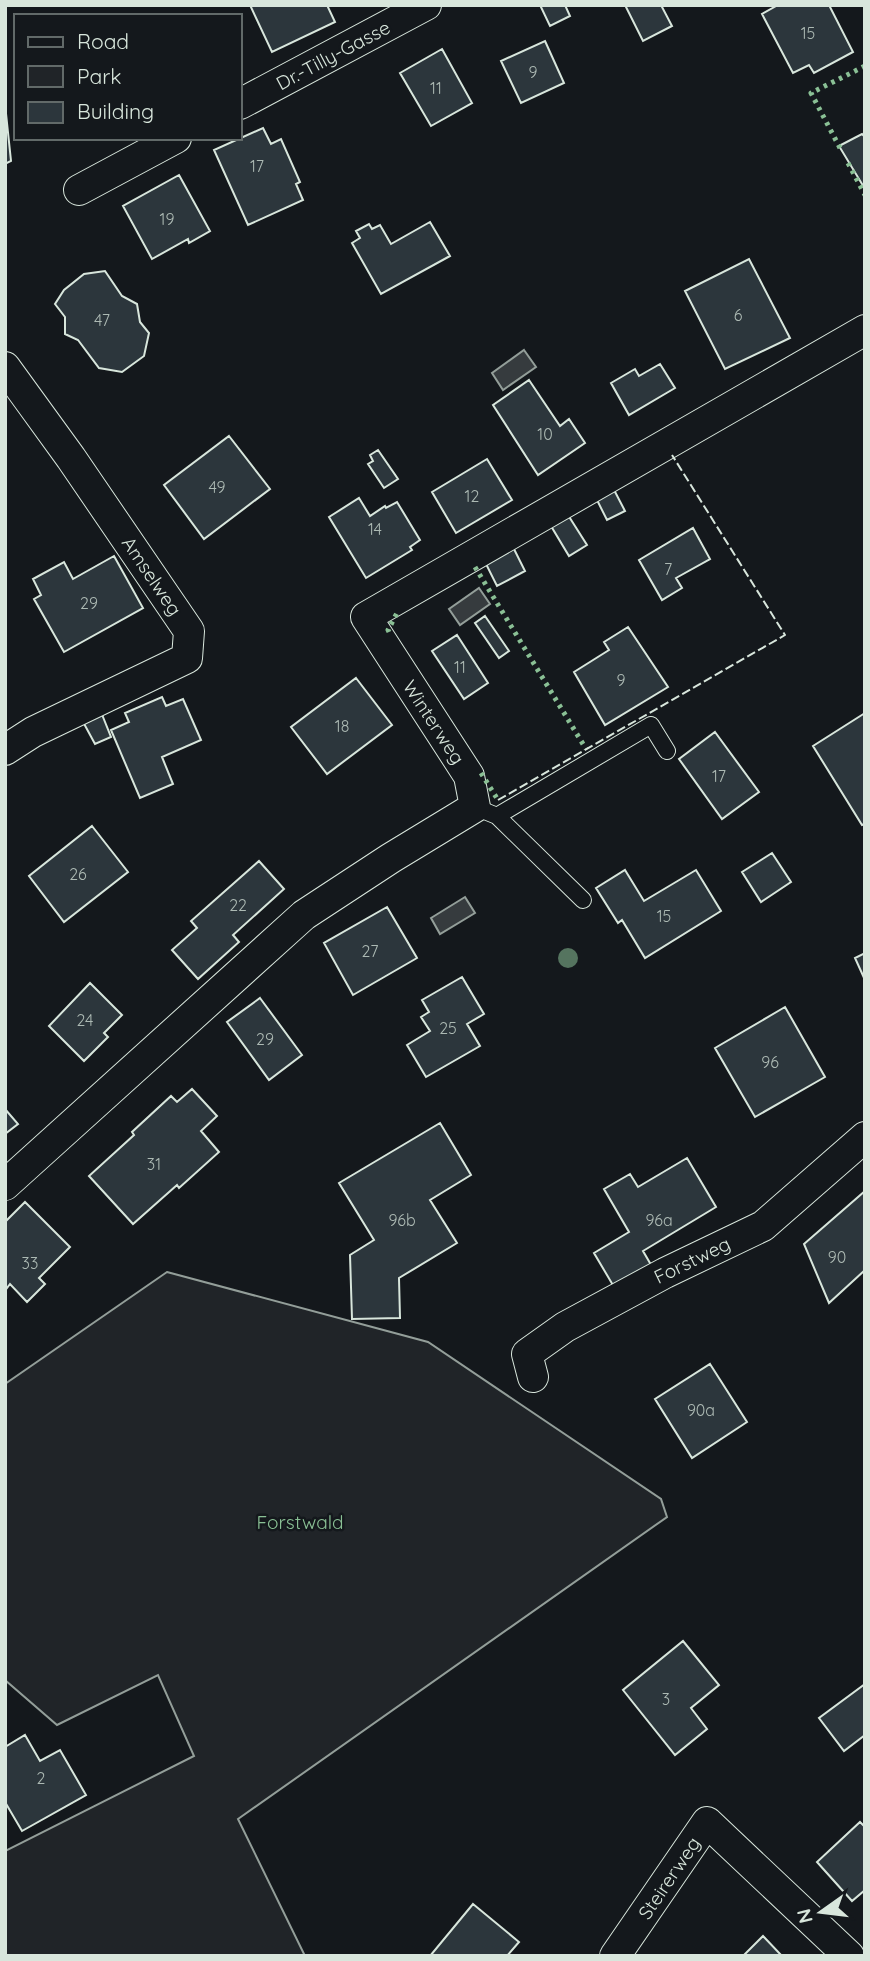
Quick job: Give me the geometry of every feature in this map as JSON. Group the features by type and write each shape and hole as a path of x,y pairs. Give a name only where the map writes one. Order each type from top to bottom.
{"street":[{"name":"Dr.-Tilly-Gasse","path":"242,103 426,5"},
{"path":"79,190 172,140"},
{"name":"Winterweg","path":"486,812 469,776 366,617 865,330"},
{"name":"Amselweg","path":"5,367 71,458 189,631 187,658 33,732 5,751"},
{"path":"5,1185 304,915 391,858 486,812"},
{"name":"Forstweg","path":"533,1377 527,1354 565,1327 762,1226 865,1137"},
{"name":"Steirerweg","path":"615,1956 706,1822 849,1956"}],"lane":[{"path":"583,900 486,812 651,725 667,751"}],"green space":[{"name":"Forstwald","path":"167,1272 428,1342 661,1499 667,1517 238,1819 305,1956 5,1956 5,1851 194,1756 158,1675 57,1725 5,1680 5,1384"}],"shaded area":[{"path":"524,350 536,367 503,390 492,373"},
{"path":"479,588 490,604 460,625 449,609"},
{"path":"465,897 475,913 440,934 431,918"}],"building":[{"path":"250,5 327,5 335,22 272,52"},
{"path":"540,5 565,5 570,16 550,26"},
{"path":"625,5 661,5 672,26 643,41"},
{"path":"778,5 829,5 853,52 814,73 809,65 793,73 762,14"},
{"path":"545,41 564,83 521,103 501,61"},
{"path":"442,49 472,103 431,126 400,73"},
{"path":"5,104 11,161 5,164"},
{"path":"263,128 271,144 281,139 300,182 296,184 303,200 248,225 214,150 242,140 242,137"},
{"path":"862,134 865,137 865,189 839,146"},
{"path":"179,175 210,231 189,243 188,239 152,259 123,206"},
{"path":"430,222 450,256 381,294 352,243 360,238 356,231 369,224 372,229 380,225 391,244"},
{"path":"749,259 790,338 725,369 685,291"},
{"path":"105,271 122,296 137,304 140,322 149,333 144,356 122,372 99,368 78,340 65,334 65,317 55,304 64,290 84,274"},
{"path":"660,364 675,388 629,415 611,383 635,369 639,376"},
{"path":"529,380 560,426 569,419 585,443 538,475 493,405"},
{"path":"229,436 270,489 204,539 164,485"},
{"path":"378,450 398,479 384,488 368,464 373,461 370,455"},
{"path":"487,459 512,500 456,533 432,492"},
{"path":"612,486 625,511 607,520 595,496"},
{"path":"359,498 370,516 397,502 420,540 410,547 412,550 366,578 329,517"},
{"path":"568,515 587,545 569,556 551,526"},
{"path":"693,528 710,559 676,578 682,588 662,600 639,560"},
{"path":"511,543 525,571 497,586 483,558"},
{"path":"114,556 143,608 64,652 34,599 41,595 33,579 64,562 73,579"},
{"path":"485,616 509,651 499,658 475,623"},
{"path":"628,627 668,687 605,725 574,672 609,650 604,642"},
{"path":"457,635 488,683 464,699 432,651"},
{"path":"356,678 392,725 327,774 291,727"},
{"path":"162,697 166,706 183,699 201,740 162,757 173,784 140,798 111,730 129,722 125,713"},
{"path":"101,712 111,737 95,744 82,720"},
{"path":"865,713 865,824 862,825 813,746"},
{"path":"715,732 759,792 722,819 679,759"},
{"path":"92,826 128,872 64,922 29,876"},
{"path":"772,853 791,882 761,902 742,872"},
{"path":"259,861 284,889 233,935 239,942 198,979 172,950 197,928 191,921"},
{"path":"625,870 644,901 696,870 721,911 645,958 622,920 618,923 596,888"},
{"path":"387,907 417,958 353,995 324,943"},
{"path":"865,953 865,980 855,958"},
{"path":"462,977 484,1014 467,1024 480,1046 426,1077 407,1045 430,1031 421,1017 429,1012 422,1000"},
{"path":"90,983 122,1015 104,1033 108,1037 84,1061 49,1026"},
{"path":"260,998 302,1055 269,1080 227,1022"},
{"path":"785,1007 825,1077 755,1117 715,1048"},
{"path":"192,1089 217,1116 201,1131 219,1152 133,1224 89,1176 171,1096 177,1102"},
{"path":"5,1109 18,1124 5,1134"},
{"path":"440,1123 471,1175 430,1200 457,1243 399,1278 400,1318 352,1319 350,1255 374,1240 339,1183"},
{"path":"687,1158 716,1207 643,1251 654,1270 617,1292 594,1253 629,1232 604,1189 630,1174 638,1187"},
{"path":"865,1191 865,1270 829,1303 804,1244"},
{"path":"25,1202 70,1247 39,1278 45,1284 27,1302 10,1284 7,1288 5,1286 5,1222"},
{"path":"710,1364 747,1422 692,1458 655,1399"},
{"path":"683,1641 719,1685 691,1708 707,1729 675,1755 623,1690"},
{"path":"865,1684 865,1735 844,1751 819,1718"},
{"path":"25,1735 40,1761 60,1750 86,1795 22,1831 5,1802 5,1747"},
{"path":"860,1822 865,1827 865,1890 852,1901 817,1862"},
{"path":"473,1904 519,1942 507,1956 430,1956"},
{"path":"763,1936 782,1956 743,1956"}],"hedge":[{"path":"840,148 811,93 865,66"},
{"path":"848,163 865,195"},
{"path":"475,567 586,749"},
{"path":"389,632 397,613"},
{"path":"481,773 498,800"}],"fence":[{"path":"498,800 785,635 672,455"}]}
